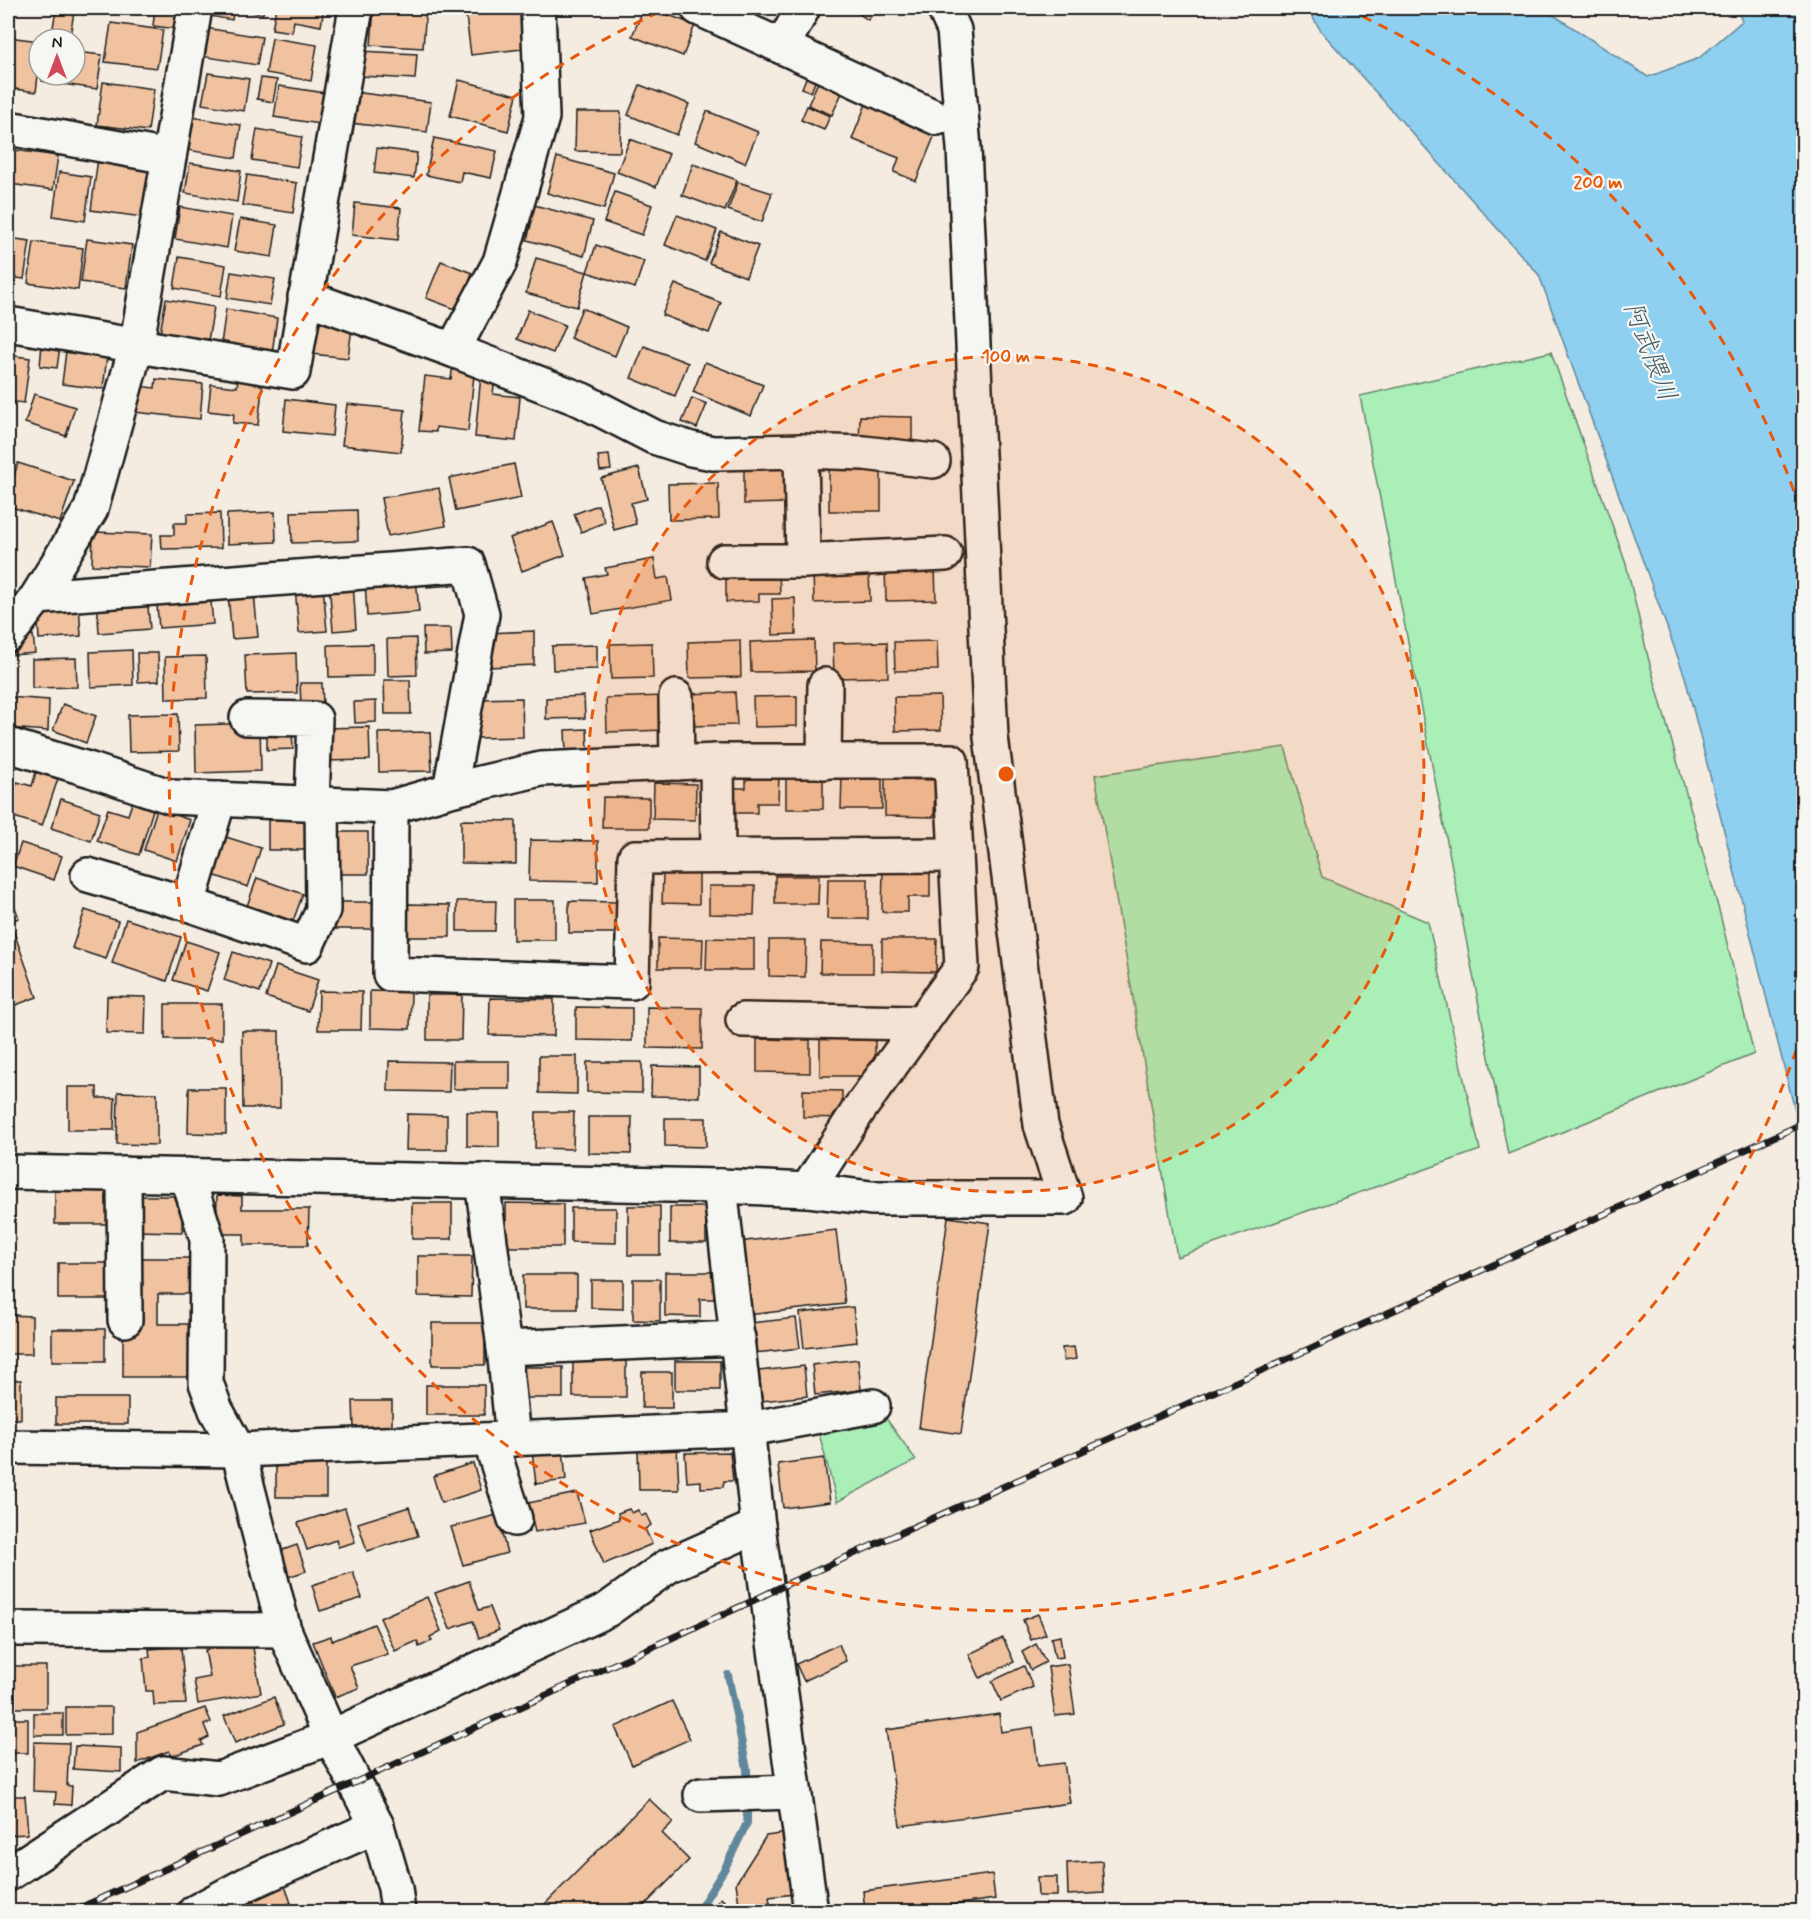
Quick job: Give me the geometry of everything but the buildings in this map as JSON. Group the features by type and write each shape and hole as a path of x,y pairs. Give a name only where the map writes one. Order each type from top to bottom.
{"street":[{"path":"8,635 37,597 91,509 136,347 195,8"},
{"path":"8,324 293,372 356,8"},
{"path":"453,350 500,262 542,117 538,8"},
{"path":"698,8 937,118"},
{"path":"782,46 803,8"},
{"path":"8,1172 720,1186 807,1190 871,1198 1065,1198 1041,1125 991,737 964,148 954,30 944,8"},
{"path":"8,128 169,157"},
{"path":"305,297 453,350 582,400 654,436 690,449 713,453 801,451 864,453 933,461"},
{"path":"801,451 802,561"},
{"path":"724,561 802,561 945,554"},
{"path":"37,597 468,564 482,614 450,790"},
{"path":"824,762 825,685"},
{"path":"676,697 677,763"},
{"path":"88,875 188,904 307,945 323,910 315,719 247,718"},
{"path":"8,745 172,797 391,807 450,790 541,769 717,761 951,761 962,967 860,1108 807,1190"},
{"path":"717,761 718,856"},
{"path":"188,904 219,799"},
{"path":"391,807 390,974 632,982 635,857 956,855"},
{"path":"743,1020 922,1023"},
{"path":"124,1174 125,1320"},
{"path":"187,1175 207,1239 206,1383 216,1410 238,1450 284,1630 331,1737 377,1826 395,1888 398,1911"},
{"path":"482,1181 504,1348 502,1439 515,1520"},
{"path":"720,1186 749,1429 758,1526 811,1911"},
{"path":"504,1348 738,1338"},
{"path":"8,1447 238,1450 749,1429 873,1406"},
{"path":"8,1874 163,1773 219,1779 331,1737 607,1610 668,1566 758,1526"},
{"path":"8,1629 284,1630"},
{"path":"701,1795 794,1792"},
{"path":"195,1911 377,1826"}],"green space":[{"path":"1551,352 1626,564 1648,657 1720,914 1754,1054 1508,1154 1360,396"},
{"path":"1285,747 1322,877 1428,922 1480,1150 1177,1257 1095,775"},
{"path":"885,1417 916,1460 837,1502 817,1426"}],"water":[{"name":"阿武隈川","path":"1307,8 1543,8 1648,77 1699,58 1742,21 1736,8 1803,8 1803,1142 1685,677 1539,275 1321,31"}],"waterway":[{"path":"728,1675 747,1769 747,1787"},
{"path":"696,1912 725,1868 747,1823 747,1800"}],"railway":[{"path":"71,1912 789,1583 1804,1123"}]}
